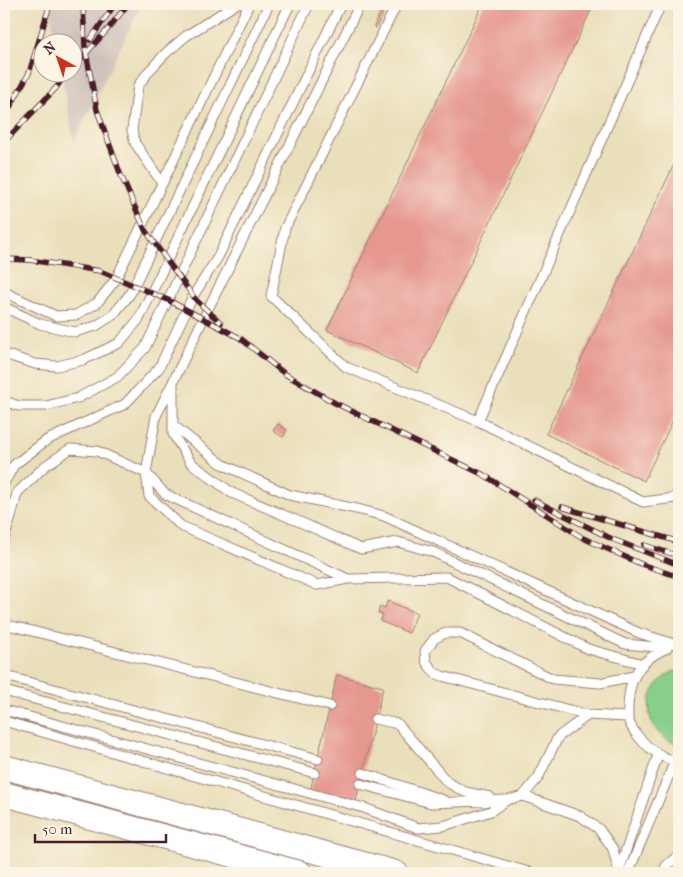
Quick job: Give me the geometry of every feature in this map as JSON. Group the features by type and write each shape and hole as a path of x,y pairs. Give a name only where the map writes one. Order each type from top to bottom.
{"street":[{"path":"4,767 396,873"},
{"path":"4,794 300,873"}],"lane":[{"path":"162,182 135,143 133,136 132,130 138,86 166,53 186,36 236,4"},
{"path":"4,292 56,316 76,315 97,303 116,279 249,4"},
{"path":"4,307 40,324 75,332 96,326 113,314 130,294 269,4"},
{"path":"4,354 35,364 57,366 83,360 119,343 139,319 290,4"},
{"path":"4,400 19,406 46,406 78,398 117,376 145,348 309,4"},
{"path":"4,484 14,465 47,440 125,404 159,368 193,296 218,257 341,4"},
{"path":"360,4 156,416 146,473 149,496 181,526 317,585 348,579 447,577 588,649 643,664"},
{"path":"397,4 285,228 271,296 346,367 478,421 643,502 675,498 679,490"},
{"path":"478,421 661,4"},
{"path":"173,382 173,434 191,463 232,493 360,549 398,542 433,552 626,644 667,648"},
{"path":"173,425 222,464 290,494 384,516 639,633 678,645"},
{"path":"4,539 17,493 45,466 70,449 97,451 146,473 165,494 348,579"},
{"path":"4,624 330,706"},
{"path":"628,717 588,715 442,676 435,673 430,667 426,661 425,651 434,639 444,633 460,633 553,679 600,683 634,676"},
{"path":"628,873 677,761 658,755 643,743 628,717 629,692 634,676 643,664 654,654 678,645"},
{"path":"4,675 318,759"},
{"path":"4,691 315,772"},
{"path":"4,710 364,808 418,828 443,826 491,811 507,800"},
{"path":"523,796 538,778 558,737 588,715"},
{"path":"376,718 398,724 447,782 465,792 507,800"},
{"path":"4,721 532,873"},
{"path":"618,873 658,755"},
{"path":"363,773 449,802"},
{"path":"360,784 431,803 507,800 523,796 580,816 599,828 613,849 618,873"},
{"path":"665,870 679,855"}],"shaded area":[{"path":"49,4 142,4 74,141 63,82 82,82 82,32 54,32"}],"green space":[{"path":"679,670 679,745 664,737 653,725 649,705 651,696 662,679"}],"building":[{"path":"483,4 594,4 418,373 327,330"},
{"path":"381,13 383,14 376,28 374,27"},
{"path":"679,154 679,407 644,481 546,434"},
{"path":"278,424 287,430 283,437 273,431"},
{"path":"387,601 417,613 409,633 380,621 383,615 378,613 380,606 385,608"},
{"path":"337,675 383,687 355,805 310,792"}],"railway":[{"path":"4,118 29,73 50,4"},
{"path":"83,4 85,47 97,110 120,173 145,230 196,300 221,323"},
{"path":"90,40 115,4"},
{"path":"82,58 128,4"},
{"path":"4,142 60,82"},
{"path":"4,259 30,260 100,271 168,300 240,338 285,374 335,403 484,475 583,538 641,564 679,577"},
{"path":"534,500 612,539 679,565"},
{"path":"562,507 679,542"},
{"path":"644,545 679,556"}]}
